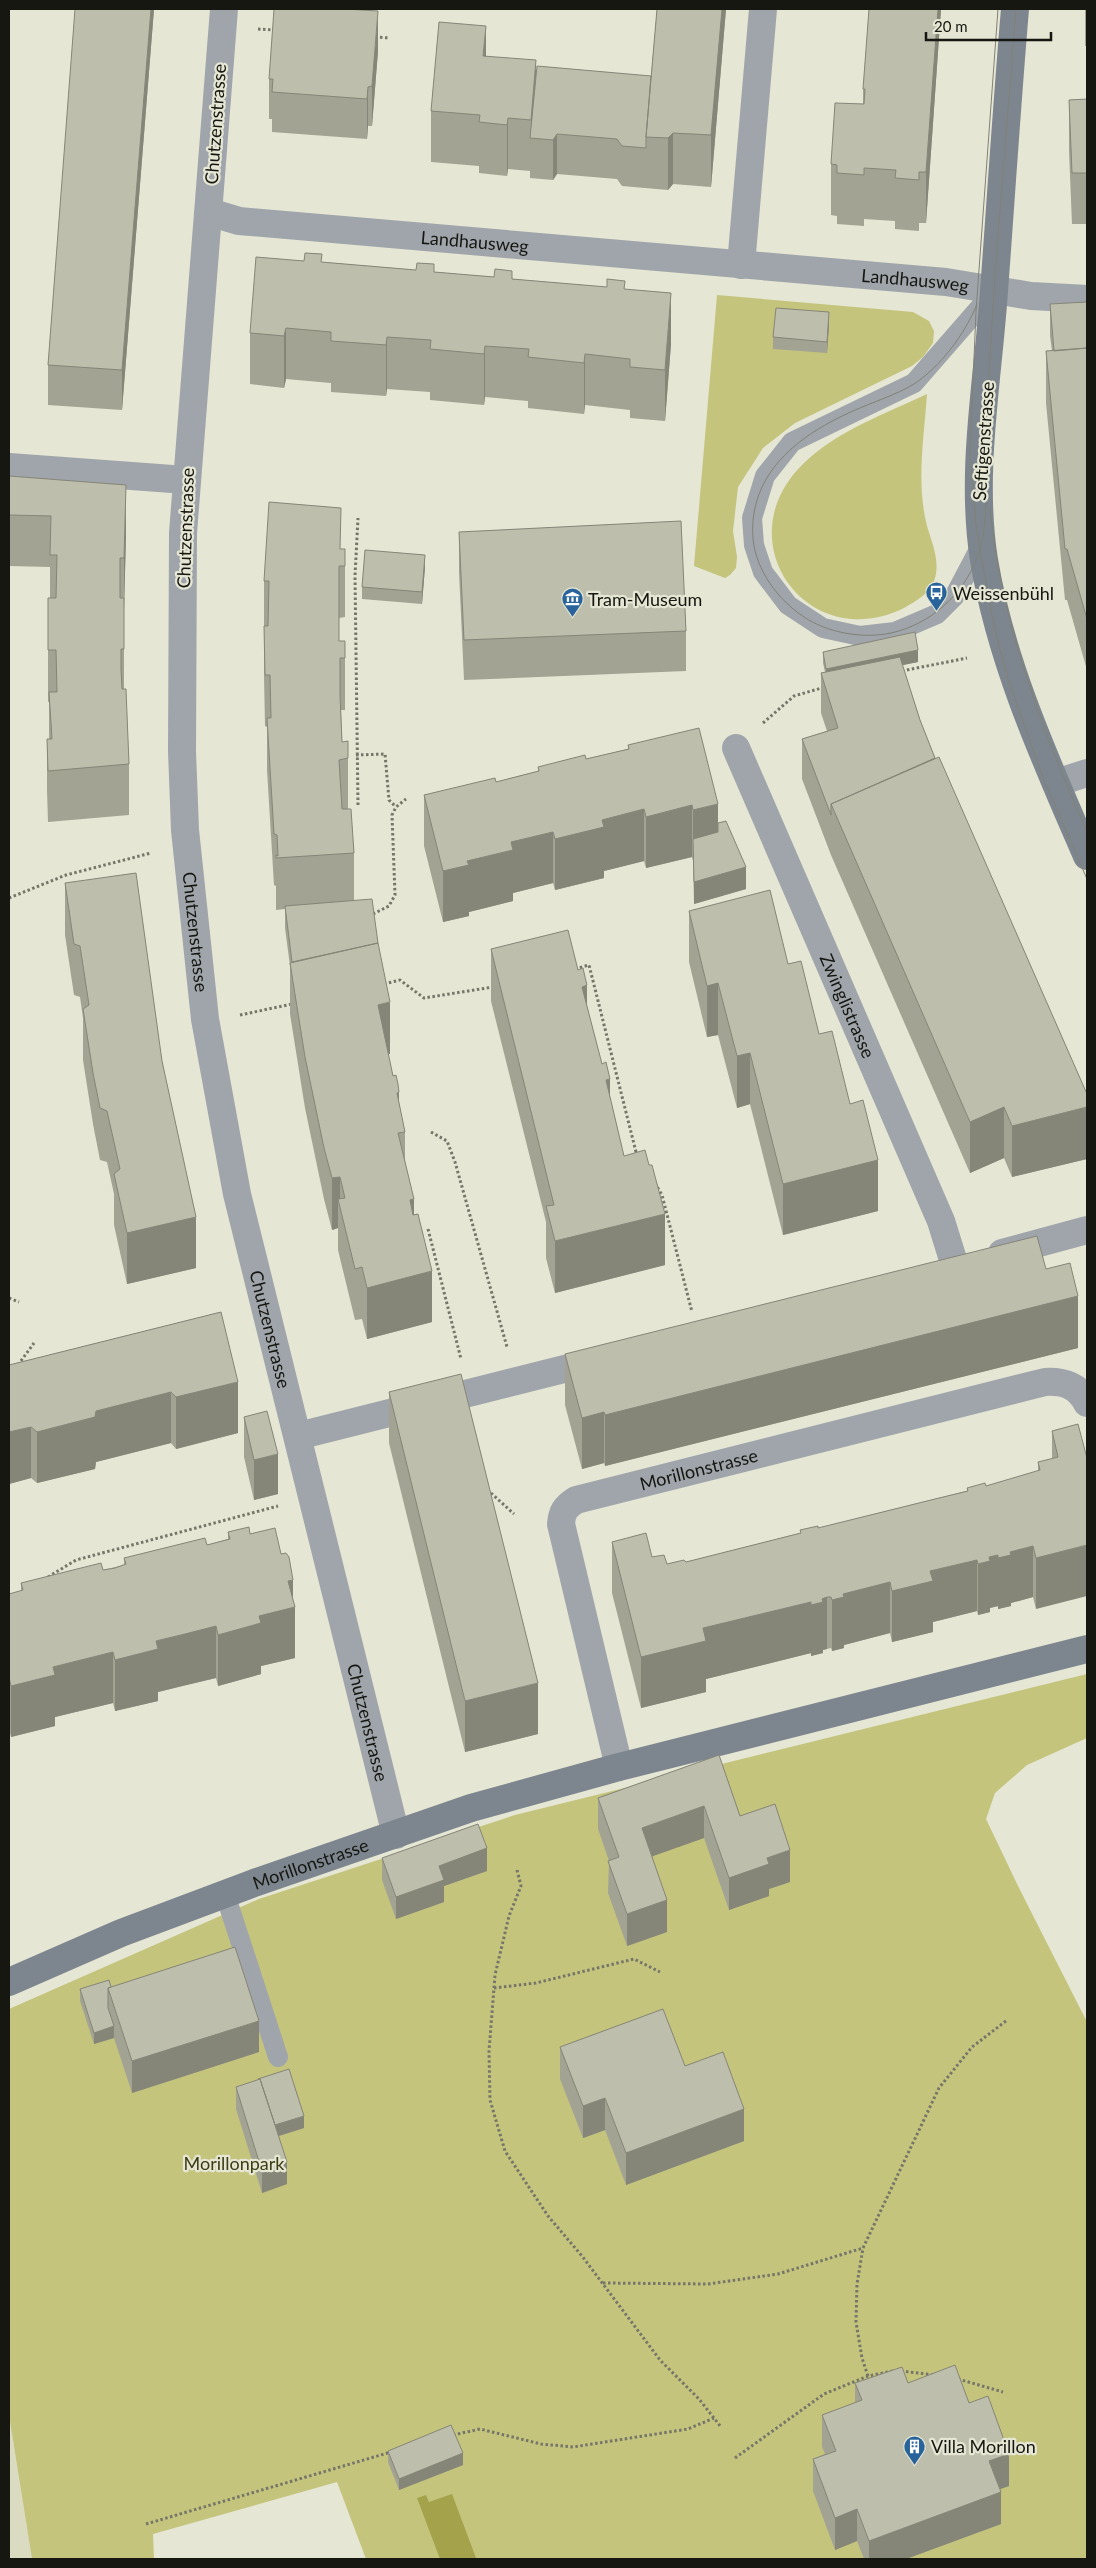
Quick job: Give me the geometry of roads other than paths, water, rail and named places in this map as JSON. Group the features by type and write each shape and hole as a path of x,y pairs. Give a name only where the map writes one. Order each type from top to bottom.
{"street":[{"name":"Chutzenstrasse","path":"224,9 183,533 182,751 185,830 206,1019 237,1194 396,1835"},
{"path":"741,265 762,9"},
{"name":"Seftigenstrasse","path":"1015,9 977,484 982,544 994,608 1007,654 1056,783 1087,856"},
{"name":"Landhausweg","path":"209,212 239,221 946,282 1031,296 1087,299"},
{"path":"9,467 186,480"},
{"name":"Zwinglistrasse","path":"736,748 941,1221 955,1266"},
{"path":"1056,783 1087,773"},
{"path":"927,1273 1087,1230"},
{"path":"298,1436 619,1355"},
{"name":"Morillonstrasse","path":"619,1767 561,1524 563,1511 568,1505 576,1500 1044,1382 1066,1383 1076,1388 1087,1403"},
{"name":"Morillonstrasse","path":"9,1982 121,1933 225,1894 471,1808 619,1767 1087,1650"}],"lane":[{"path":"982,544 954,597 937,614 895,632 860,636 823,628 788,605 763,572 754,545 752,518 765,476 792,442 914,383 994,290"},
{"path":"225,1894 278,2057"}],"tram line":[{"path":"998,9 976,311 970,452 976,526 994,627 1008,679 1043,778 1087,879"},
{"path":"977,304 959,338 943,359 924,377 907,388 853,411 814,432 781,459 768,476 759,495 754,516 753,539 755,551 764,573 777,593 794,610 813,623 835,631 857,635 880,635 906,629 919,623 944,606 964,583 978,556 983,536 985,515 992,330 1016,9"},
{"path":"990,510 1004,595 1026,675 1054,753 1087,832"}],"place":[{"name":"Weissenbühl","path":"937,612"},
{"name":"Tram-Museum","path":"572,618"},
{"name":"Villa Morillon","path":"915,2465"}],"park label":[{"name":"Morillonpark","path":"234,2163"}]}
